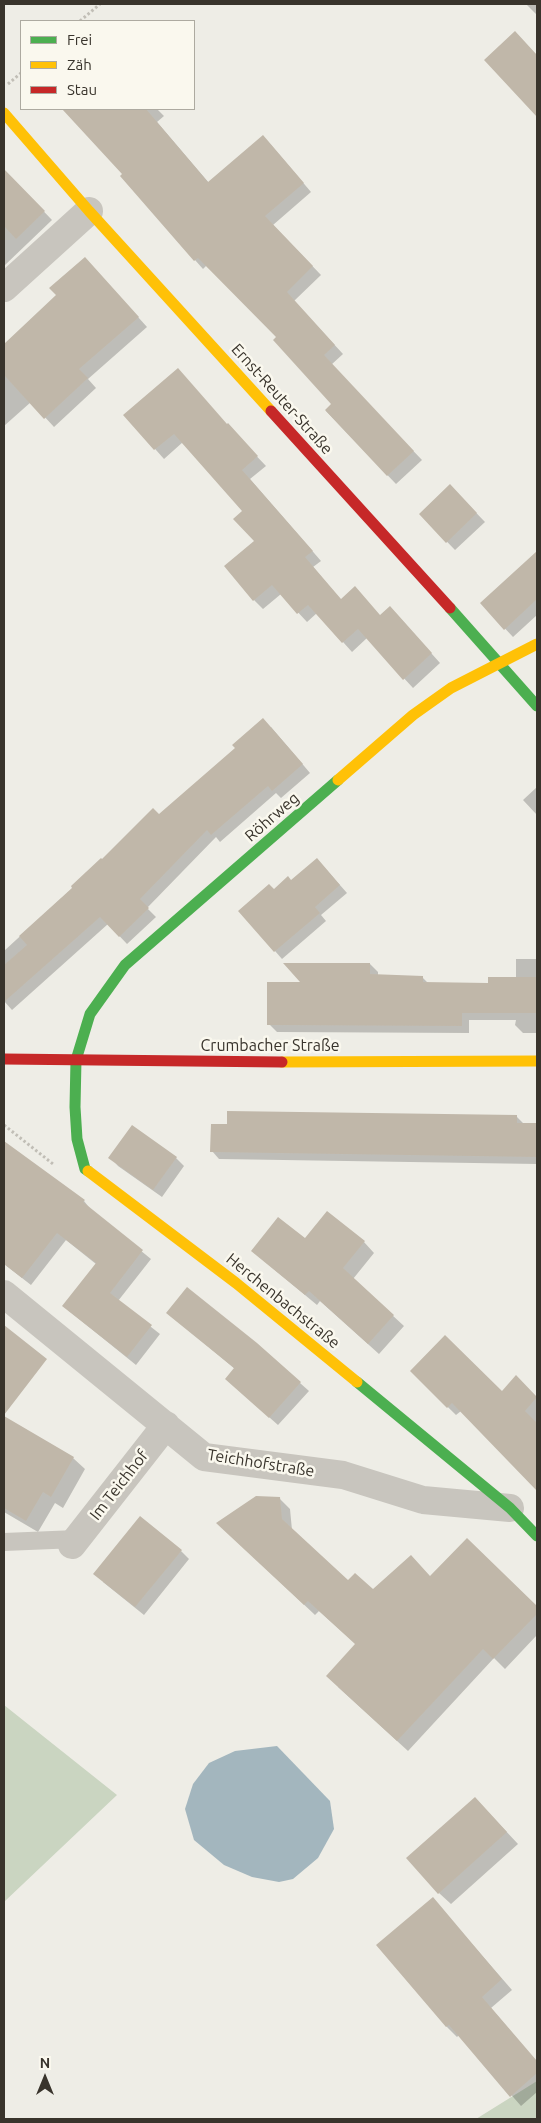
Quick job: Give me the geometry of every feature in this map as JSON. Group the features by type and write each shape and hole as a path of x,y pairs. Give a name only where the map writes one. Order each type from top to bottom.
{"street":[{"name":"Ernst-Reuter-Straße","path":"4,113 89,211 537,706"},
{"path":"4,288 89,211"},
{"name":"Röhrweg","path":"76,1060 90,1014 126,965 413,715 451,688 537,644"},
{"name":"Crumbacher Straße","path":"4,1059 537,1062"},
{"path":"76,1060 74,1107 76,1139 85,1169"},
{"name":"Herchenbachstraße","path":"85,1169 236,1283 510,1508 537,1536"},
{"name":"Teichhofstraße","path":"4,1294 204,1456 343,1475 423,1500 510,1508"},
{"name":"Im Teichhof","path":"75,1542 166,1425"}],"lane":[{"path":"4,1542 75,1542"}],"path":[{"path":"81,20 100,4"},
{"path":"4,88 20,74"},
{"path":"4,1125 51,1163 85,1169"}],"green space":[{"path":"4,1705 117,1795 4,1902"},
{"path":"537,2081 537,2119 476,2119"}],"shaded area":[{"path":"277,1746 330,1801 334,1829 318,1858 293,1879 279,1882 252,1877 224,1865 194,1840 185,1809 193,1784 209,1763 235,1751"}],"building":[{"path":"515,31 537,55 537,117 484,60"},
{"path":"63,110 147,110 208,182 263,135 304,183 265,216 313,266 287,292 335,345 324,355 414,451 387,476 325,410 331,404 273,340 276,337 198,258 194,261 120,176 122,174"},
{"path":"4,169 45,211 16,239 4,226"},
{"path":"85,257 139,317 79,369 88,378 44,419 4,375 4,344 56,295 49,288"},
{"path":"178,368 258,456 242,470 313,551 305,557 341,599 355,586 380,615 390,606 432,653 403,680 358,629 342,643 308,605 297,614 272,585 253,601 224,566 254,541 233,519 242,511 174,434 154,450 123,415"},
{"path":"450,484 477,513 446,543 419,514"},
{"path":"537,551 537,599 504,630 480,603"},
{"path":"263,718 303,764 272,791 268,786 211,835 207,830 140,899 149,908 119,937 100,917 4,1002 4,965 27,945 19,936 72,888 71,886 102,859 153,808 159,814 235,748 232,745"},
{"path":"317,858 340,885 315,907 320,913 274,952 238,911 269,884 274,889 288,876 291,880"},
{"path":"283,963 370,963 370,974 423,976 423,982 488,983 488,977 537,977 537,1013 462,1013 462,1026 267,1025 267,982 300,982"},
{"path":"227,1111 517,1115 517,1123 537,1123 537,1157 210,1152 211,1124 227,1124"},
{"path":"132,1125 177,1157 153,1190 108,1158"},
{"path":"4,1141 85,1200 83,1202 143,1250 110,1293 152,1325 127,1357 62,1306 96,1263 57,1233 22,1278 4,1264"},
{"path":"327,1211 365,1241 343,1268 394,1315 368,1344 309,1291 305,1295 251,1251 278,1217 305,1238"},
{"path":"187,1287 257,1343 301,1382 269,1418 225,1379 234,1368 166,1313"},
{"path":"4,1325 47,1359 4,1415"},
{"path":"445,1335 502,1391 516,1375 537,1397 525,1411 537,1423 537,1491 452,1403 447,1408 410,1371"},
{"path":"4,1416 74,1457 51,1497 43,1492 26,1521 4,1508"},
{"path":"256,1496 280,1497 282,1519 348,1580 355,1573 373,1589 411,1555 430,1576 467,1538 537,1606 537,1614 493,1659 483,1649 397,1741 326,1676 355,1644 308,1601 304,1605 216,1523"},
{"path":"140,1516 182,1550 135,1607 93,1574"},
{"path":"475,1797 507,1832 438,1894 406,1858"},
{"path":"433,1897 502,1979 482,1997 537,2061 537,2073 510,2097 449,2025 446,2027 376,1945"}],"traffic: fast":[{"path":"450,608 537,706"},
{"path":"88,1171 85,1169 77,1139 75,1107 76,1060 90,1014 125,965 338,780"},
{"path":"357,1382 510,1508 537,1536"}],"traffic: slow":[{"path":"4,113 89,211 271,411"},
{"path":"338,780 413,715 451,688 537,644"},
{"path":"282,1062 537,1061"},
{"path":"88,1171 236,1283 357,1382"}],"traffic: jam":[{"path":"271,411 450,608"},
{"path":"4,1059 282,1062"}]}
